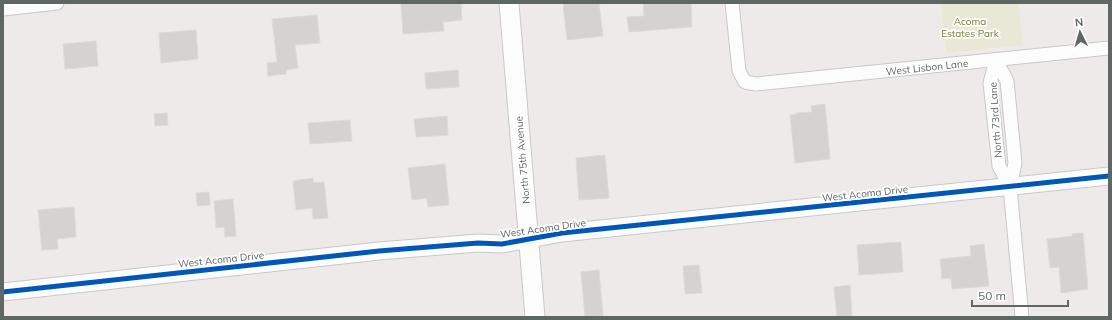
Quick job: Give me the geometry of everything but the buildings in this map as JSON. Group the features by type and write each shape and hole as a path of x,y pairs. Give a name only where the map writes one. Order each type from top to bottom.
{"main road":[{"name":"North 75th Avenue","path":"508,3 535,317"}],"street":[{"path":"3,9 57,3"},
{"name":"West Lisbon Lane","path":"732,3 739,71 745,82 756,84 1109,48"},
{"name":"North 73rd Lane","path":"996,60 1007,81 1015,163 1010,187 1022,317"},
{"name":"North 73rd Lane","path":"996,60 990,83 999,166 1010,187"},
{"path":"996,136 1012,134"},
{"name":"West Acoma Drive","path":"3,292 380,251 478,243 502,244 562,233 1109,176"}],"green space":[{"name":"Acoma Estates Park","path":"941,3 1018,3 1023,45 946,53"}],"cycle path":[{"path":"3,292 379,251 478,243 502,244 562,233 1109,176"}]}
